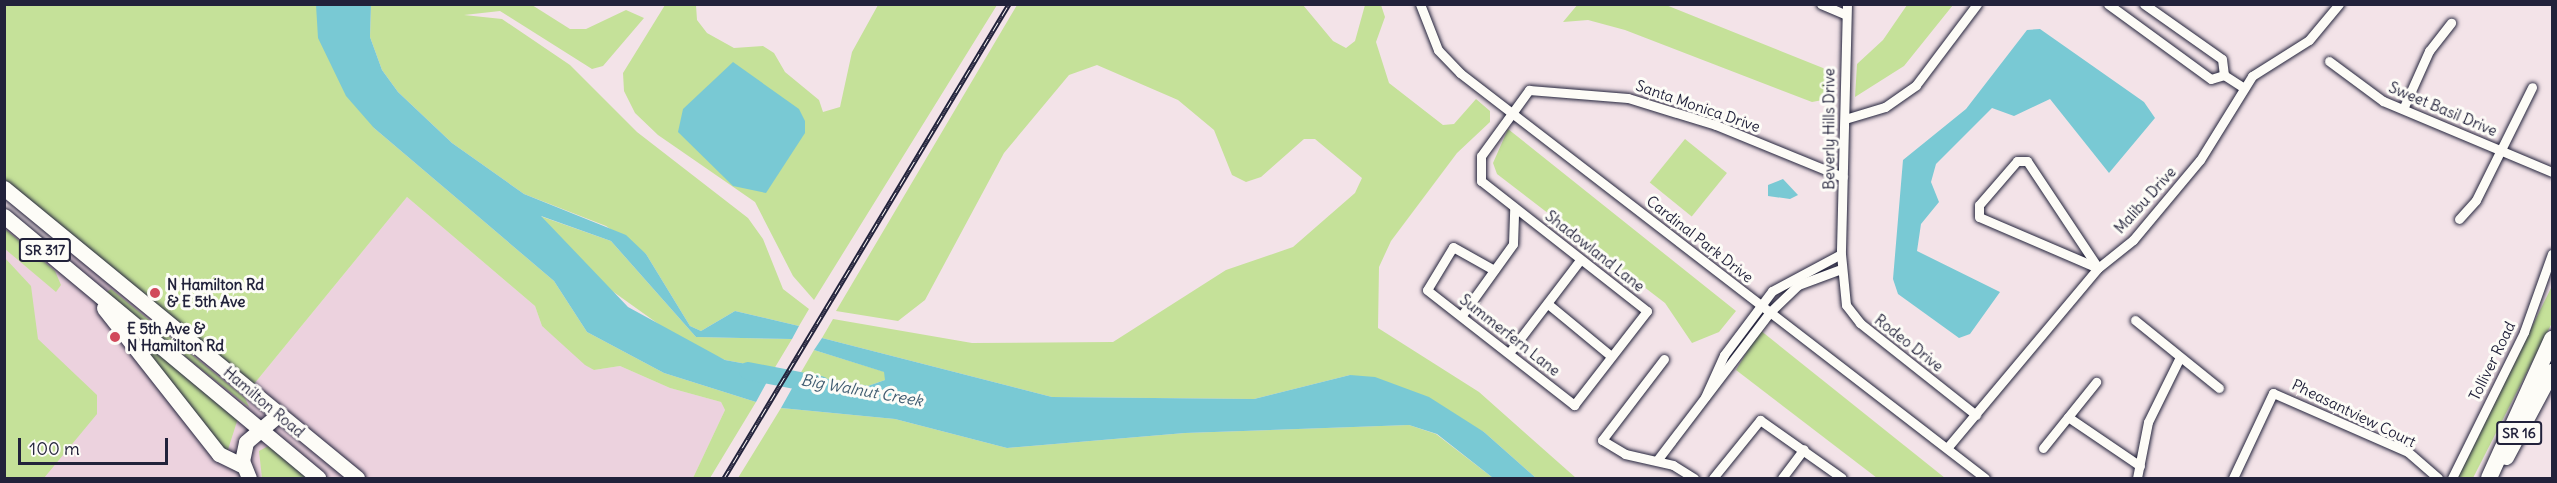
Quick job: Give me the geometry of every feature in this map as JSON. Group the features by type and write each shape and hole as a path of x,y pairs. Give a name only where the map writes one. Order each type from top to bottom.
{"highway":[{"path":"2489,478 2553,339"}],"main road":[{"name":"Hamilton Road","path":"4,188 357,478"},
{"name":"Hamilton Road","path":"4,216 318,478"},
{"path":"85,284 219,454 245,472"},
{"name":"SR 16","path":"2495,478 2553,371"},
{"path":"245,472 243,447 256,427 279,414"}],"street":[{"name":"Cardinal Park Drive","path":"1420,4 1443,57 1985,478"},
{"path":"1821,4 1845,9"},
{"path":"1845,119 1885,107 1916,85 1977,4"},
{"path":"2108,4 2211,79 2224,75"},
{"path":"2144,4 2222,59 2224,75 2244,88"},
{"name":"Malibu Drive","path":"1947,448 2098,268 2133,240 2200,160 2244,88 2272,59 2309,40 2340,4"},
{"name":"Beverly Hills Drive","path":"1842,283 1845,9"},
{"path":"2403,109 2428,51 2451,23"},
{"name":"Sweet Basil Drive","path":"2329,62 2383,101 2553,172"},
{"path":"2459,219 2476,200 2532,87"},
{"name":"Santa Monica Drive","path":"1515,208 1481,181 1478,169 1511,110 1529,90 1539,88 1628,98 1716,124 1844,177"},
{"path":"2017,160 2027,161 2098,268 1979,217 1979,205 2017,160"},
{"path":"1462,315 1513,244 1515,208"},
{"name":"Shadowland Lane","path":"1515,208 1647,311 1574,405"},
{"name":"Summerfern Lane","path":"1494,270 1453,247 1427,290 1462,315 1574,405"},
{"path":"1704,401 1724,355 1781,282 1841,254"},
{"name":"Tolliver Road","path":"2452,478 2524,332 2553,254"},
{"path":"1509,352 1580,260"},
{"path":"1658,459 1770,312 1798,285 1841,269"},
{"name":"Rodeo Drive","path":"1842,283 1846,305 1860,323 1976,415"},
{"path":"1548,304 1611,356"},
{"path":"2135,320 2219,388"},
{"path":"2137,478 2148,422 2180,357"},
{"path":"1664,358 1602,440 1625,454 1658,459 1694,478"},
{"path":"2043,447 2096,382"},
{"name":"Pheasantview Court","path":"2233,478 2273,393 2408,452 2438,478"},
{"path":"2068,417 2140,466"},
{"path":"1713,478 1760,420 1842,478"},
{"path":"1782,478 1804,449"}],"shaded area":[{"path":"407,197 535,306 542,326 594,370 620,366 670,388 721,402 725,410 693,478 5,478 4,216 45,250 59,233 250,389"}],"green space":[{"path":"1578,4 1666,5 1823,68 1832,76 1828,99 1812,102 1625,30 1588,20 1563,22"},
{"path":"4,5 316,5 374,128 554,281 587,332 664,373 756,402 710,478 693,478 725,410 721,402 670,388 620,366 594,370 585,365 542,326 535,306 407,197 250,389 5,188"},
{"path":"371,5 532,5 570,29 586,29 626,10 644,18 603,66 592,69 500,11 464,15 502,19 570,65 637,132 748,218 763,239 783,289 809,309 799,326 735,311 701,331 690,326 646,254 606,226 524,194 452,143 398,92 382,70 370,37"},
{"path":"665,5 696,5 697,20 707,33 734,48 763,46 774,53 785,72 819,100 823,112 840,107 852,52 878,5 997,5 814,300 793,276 755,202 658,135 635,113 624,91 623,73"},
{"path":"1017,5 1303,5 1333,41 1346,48 1355,41 1365,5 1381,5 1385,17 1376,42 1389,83 1443,125 1454,124 1476,99 1490,111 1490,122 1457,153 1391,241 1379,267 1378,328 1479,392 1576,478 1536,478 1484,432 1350,375 1254,399 1052,397 822,338 833,319 972,343 1113,342 1226,270 1293,247 1355,193 1362,178 1315,139 1304,139 1261,177 1246,182 1232,175 1214,130 1178,100 1097,65 1069,75 1004,153 925,300 898,321 836,311"},
{"path":"1907,5 1953,5 1904,66 1855,97 1857,64 1883,40"},
{"path":"1508,129 1736,311 1719,332 1692,343 1665,303 1497,174 1493,163"},
{"path":"1685,139 1727,173 1692,217 1650,183"},
{"path":"540,216 611,241 696,337 792,339 774,369 725,360 678,338 601,283"},
{"path":"4,228 55,271 61,285 56,292 5,249"},
{"path":"5,258 31,286 38,339 97,395 97,414 44,478 5,478"},
{"path":"2552,286 2552,323 2473,478 2457,478"},
{"path":"111,289 245,398 249,407 105,293"},
{"path":"1760,330 1945,478 1877,478 1736,370"},
{"path":"144,341 238,418 227,453 145,350"},
{"path":"814,350 885,372 885,380 868,386 800,374"},
{"path":"781,408 895,419 1007,448 1185,433 1409,425 1436,434 1493,478 738,478"},
{"path":"270,445 311,478 262,478 259,451"}],"water":[{"path":"316,5 371,5 370,37 382,70 398,92 452,143 524,194 626,235 646,254 690,326 701,331 735,311 799,326 792,339 696,337 611,241 541,216 628,307 725,360 774,369 756,402 664,373 587,332 554,281 374,128 346,96 318,38"},
{"path":"2040,29 2144,102 2155,118 2109,173 2050,99 2014,116 1992,108 1936,164 1931,182 1939,202 1921,224 1917,251 2000,292 1970,334 1959,338 1898,294 1893,279 1903,160 1966,109 2027,30"},
{"path":"733,62 799,109 805,121 805,133 766,193 733,186 678,132 683,109"},
{"path":"1783,179 1798,195 1790,199 1768,196 1768,185"},
{"path":"822,338 1052,397 1254,399 1350,375 1375,377 1429,397 1484,432 1536,478 1493,478 1437,434 1409,425 1185,433 1007,448 895,419 781,408 800,374 868,386 885,380 884,372 814,350"}],"waterway":[{"name":"Big Walnut Creek","path":"748,371 821,385"}],"railway":[{"path":"724,478 1009,4"}],"place":[{"name":"N Hamilton Rd & E 5th Ave","path":"155,293"},
{"name":"E 5th Ave & N Hamilton Rd","path":"115,337"}]}
